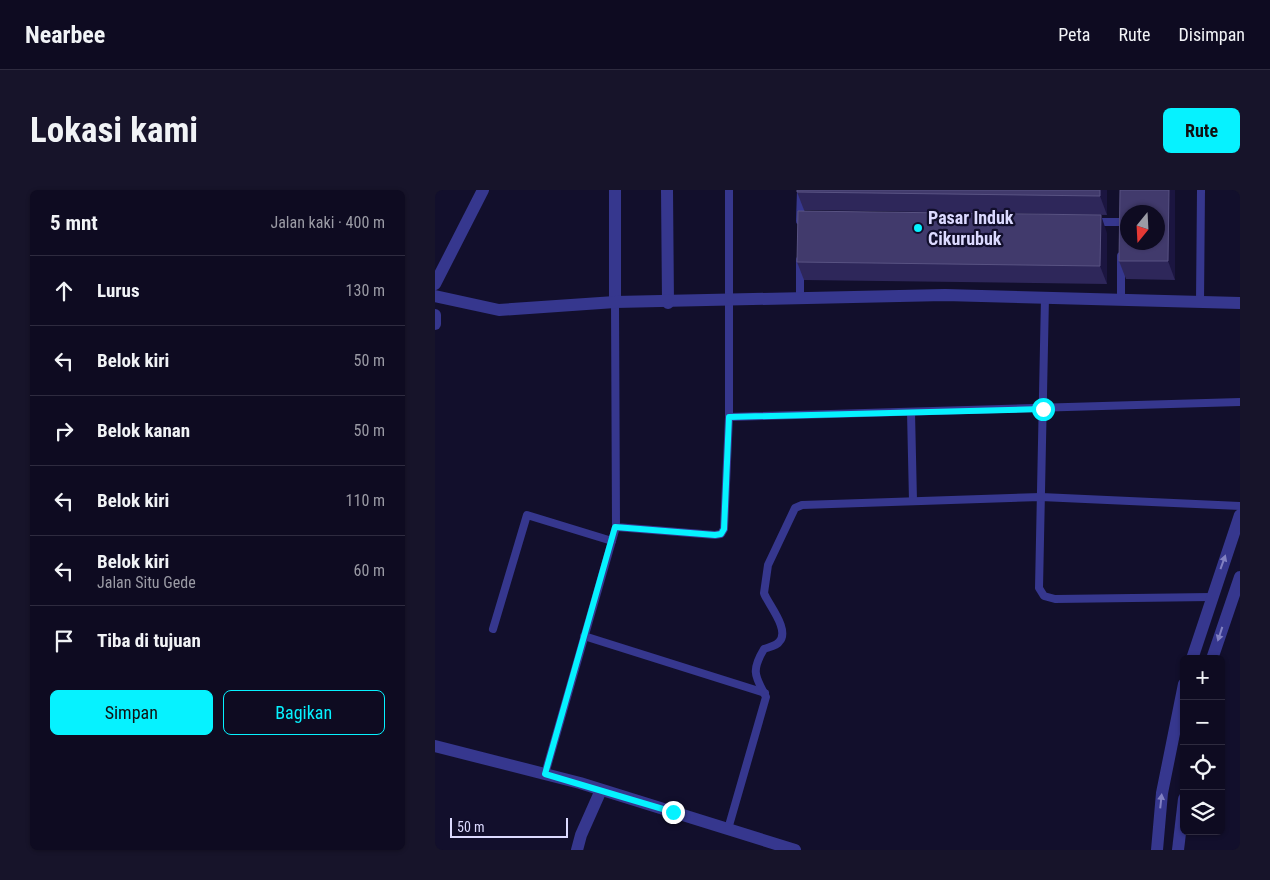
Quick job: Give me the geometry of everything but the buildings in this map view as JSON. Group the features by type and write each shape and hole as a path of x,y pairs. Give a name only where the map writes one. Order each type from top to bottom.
{"street":[{"path":"435,284 483,190"},
{"path":"615,190 615,302"},
{"path":"667,190 668,303"},
{"path":"435,296 499,310 615,302 668,303 945,295 1240,303"},
{"path":"435,315 435,324"},
{"path":"1193,655 1211,596 1240,515"},
{"path":"1213,655 1240,577"},
{"path":"1157,850 1162,793 1181,700"},
{"path":"435,746 601,790 795,850"},
{"path":"577,850 581,835 601,790"},
{"path":"1178,850 1180,833"}],"lane":[{"path":"615,527 715,535 721,534 724,529 729,417 729,190"},
{"path":"801,190 801,227 810,227"},
{"path":"1200,302 1201,190"},
{"path":"1083,223 1120,218"},
{"path":"1121,251 1121,299"},
{"path":"800,254 800,298"},
{"path":"1045,297 1039,588 1044,596 1055,599 1211,596"},
{"path":"545,774 615,527 615,302"},
{"path":"729,417 1240,402"},
{"path":"911,412 913,501"},
{"path":"728,829 766,696 755,675 764,649 779,643 781,638 779,616 764,594 768,565 795,508 802,505 1041,497 1240,506"},
{"path":"493,629 527,515 612,541"},
{"path":"583,636 765,693"}],"place":[{"name":"Pasar Induk Cikurubuk","path":"918,228"}],"route":[{"path":"673,812 545,774 615,527 721,534 724,529 729,417 1043,409"}]}
